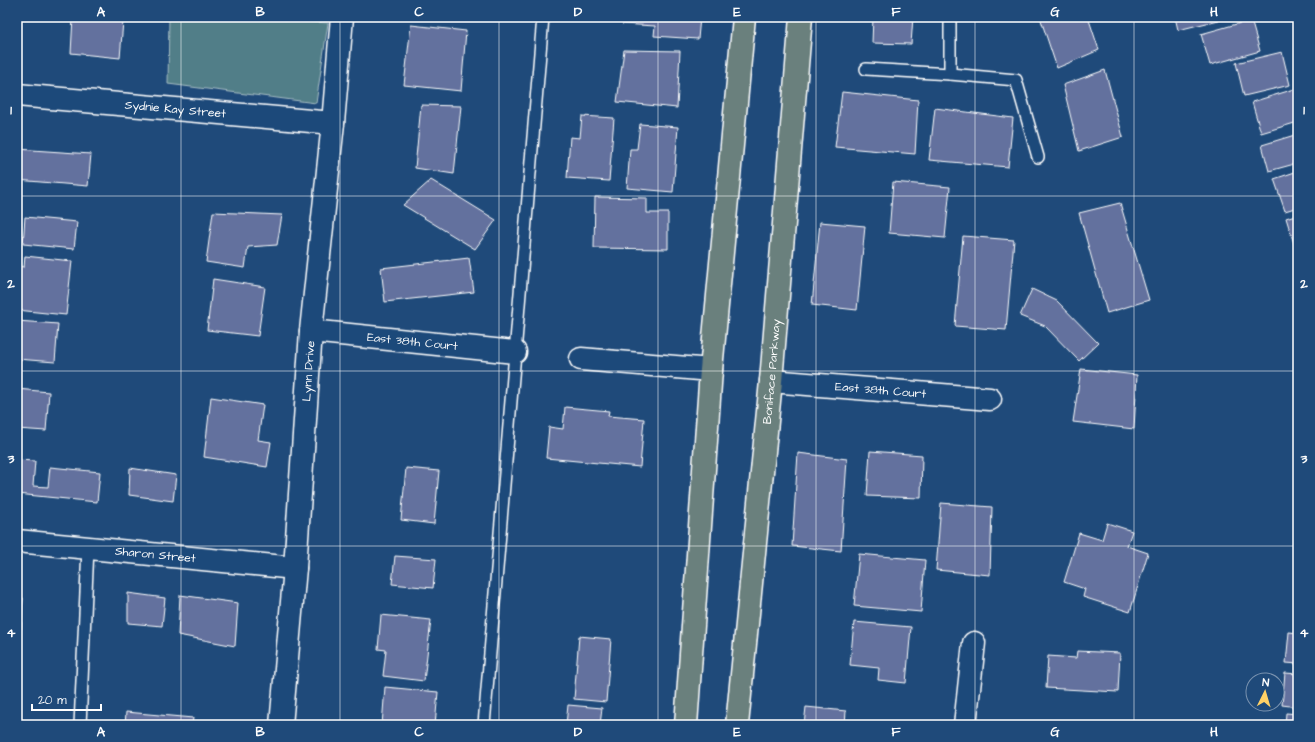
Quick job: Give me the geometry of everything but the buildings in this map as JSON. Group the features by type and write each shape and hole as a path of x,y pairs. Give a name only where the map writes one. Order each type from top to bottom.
{"main road":[{"path":"686,725 711,370 744,17"},
{"name":"Boniface Parkway","path":"737,725 771,381 801,17"}],"street":[{"name":"Lynn Drive","path":"281,725 295,568 311,331 333,123 342,17"},
{"name":"Sydnie Kay Street","path":"17,95 333,123"},
{"name":"East 38th Court","path":"311,331 515,352"},
{"path":"581,358 711,370"},
{"name":"East 38th Court","path":"771,381 990,399"},
{"name":"Sharon Street","path":"17,541 295,568"},
{"path":"965,725 974,643"}],"lane":[{"path":"484,725 543,17"},
{"path":"950,17 950,74"},
{"path":"866,69 1016,80 1038,157"},
{"path":"80,725 88,548"}],"green space":[{"path":"169,17 251,17 328,23 316,103 168,84"}]}
